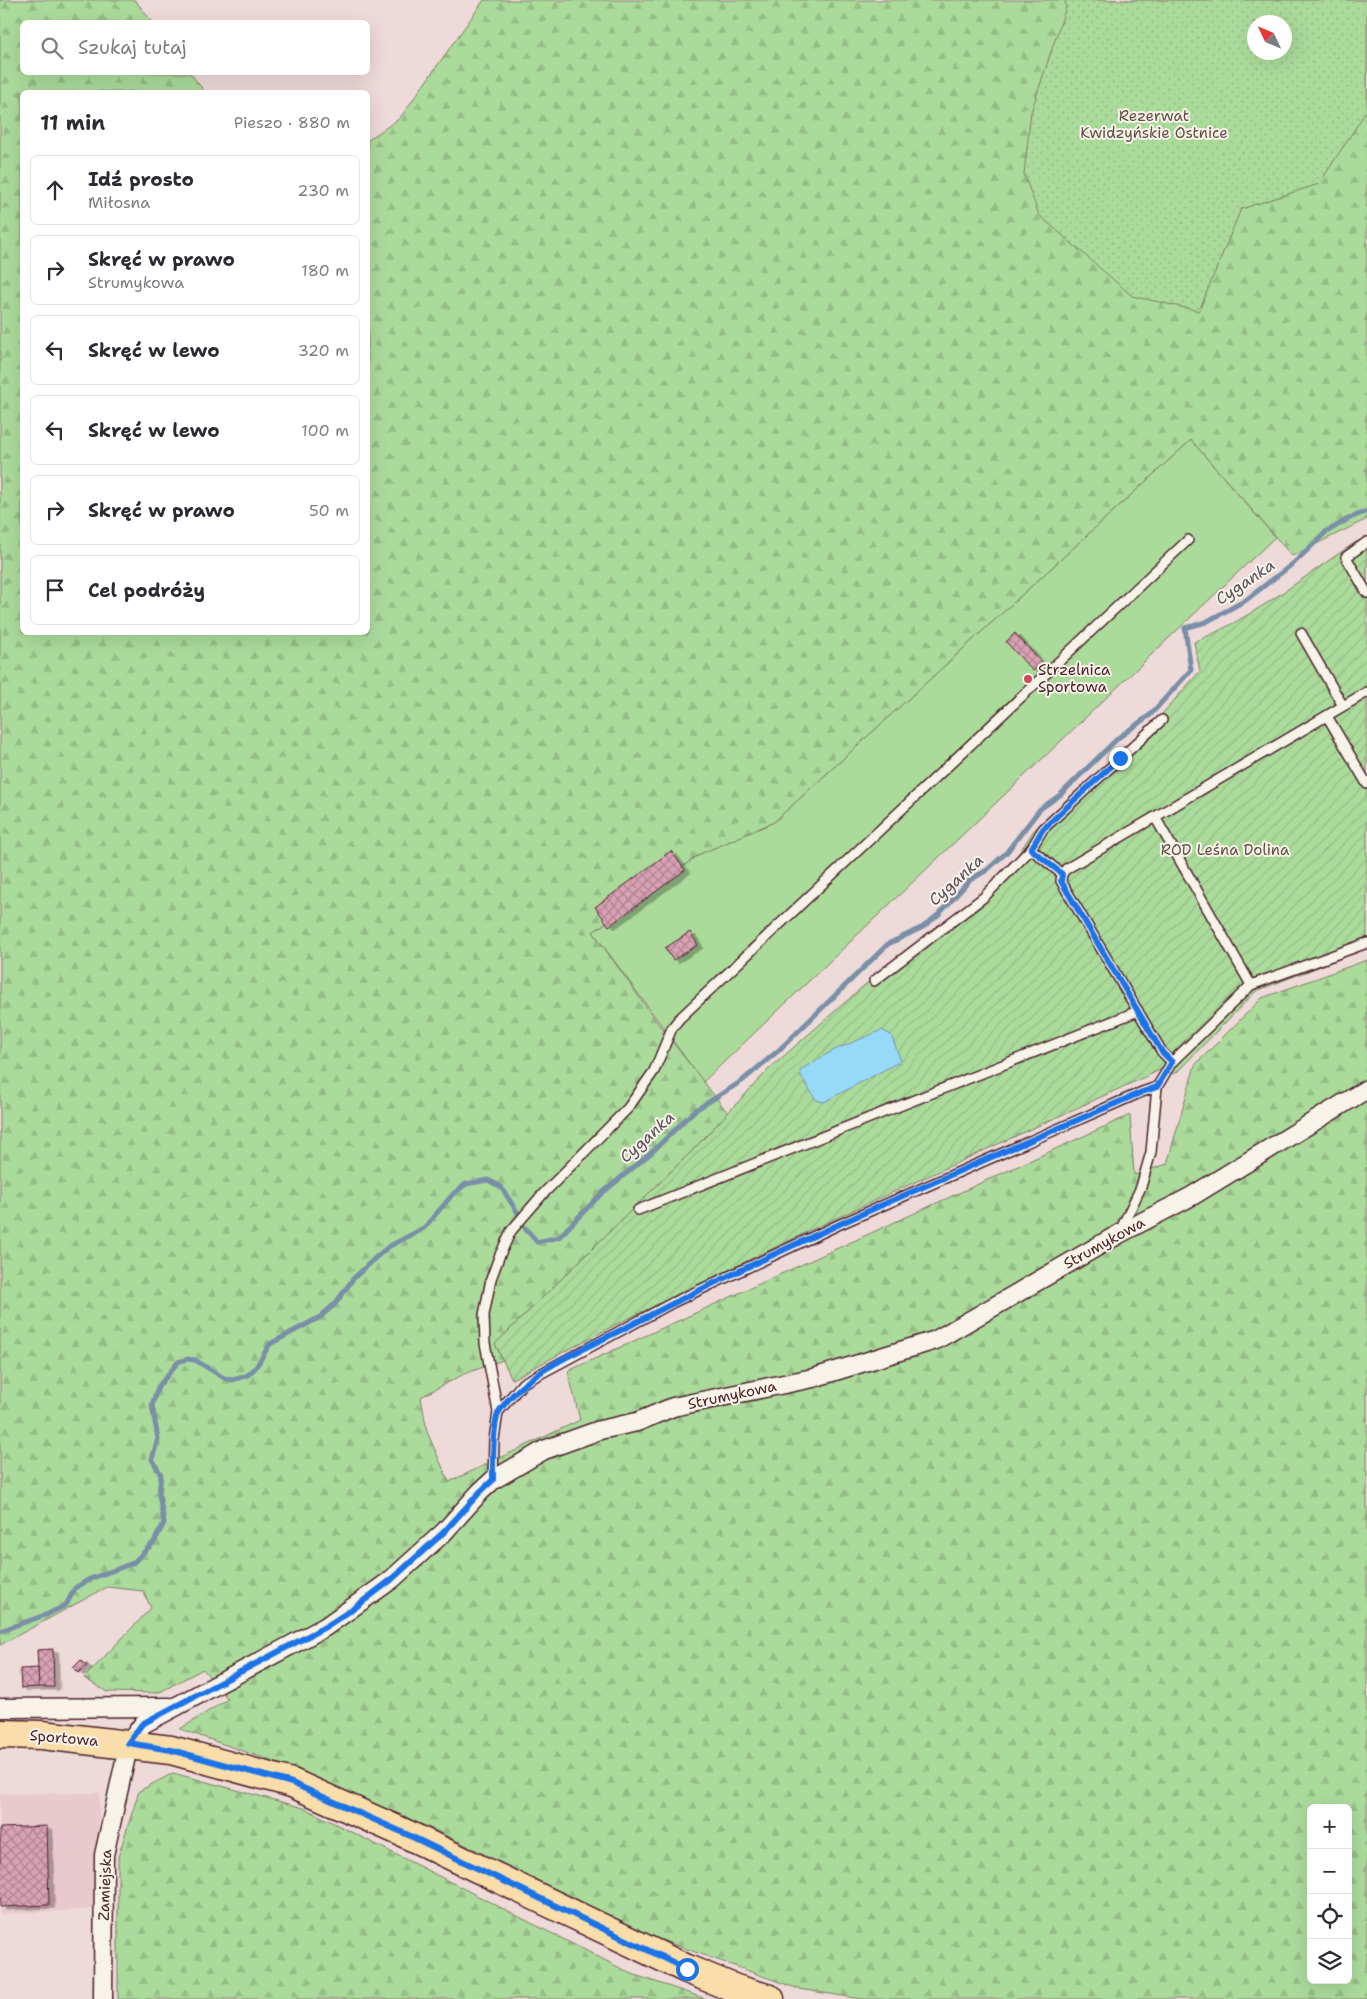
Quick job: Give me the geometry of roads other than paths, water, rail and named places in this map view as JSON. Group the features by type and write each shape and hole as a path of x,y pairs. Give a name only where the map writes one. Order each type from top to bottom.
{"main road":[{"name":"Sportowa","path":"0,1734 42,1735 128,1743 171,1750 292,1783 404,1833 679,1965 736,1988 770,1999"}],"street":[{"name":"Strumykowa","path":"128,1743 142,1724 325,1627 353,1609 391,1580 418,1556 493,1480 544,1450 600,1430 637,1422 673,1407 813,1378 936,1340 1119,1234 1192,1196 1367,1089"},
{"path":"0,1708 173,1707"},
{"name":"Zamiejska","path":"103,1999 104,1855 128,1743"}],"lane":[{"path":"493,1480 494,1440 498,1412 485,1343 484,1315 491,1279 511,1231 542,1195 628,1108 654,1071 672,1028 679,1018 1188,540"},
{"path":"1367,542 1346,557 1367,593"},
{"path":"1301,633 1343,706"},
{"path":"1172,1062 1162,1052 1061,881 1062,874 1066,869 1367,692"},
{"path":"1327,716 1367,784"},
{"path":"874,981 984,897 1031,849 1043,829 1162,720"},
{"path":"1155,817 1250,985"},
{"path":"1031,849 1062,874"},
{"path":"1119,1234 1141,1187 1151,1152 1157,1087 1172,1062 1250,985 1367,942"},
{"path":"638,1210 1138,1011"},
{"path":"498,1412 523,1383 674,1302 838,1225 1157,1087"}],"water":[{"path":"882,1030 891,1035 901,1061 824,1102 816,1100 801,1076 800,1070 832,1051"}],"waterway":[{"name":"Cyganka","path":"525,1228 537,1242 559,1237 601,1194 652,1152 694,1111 742,1081 779,1050 888,944 923,927 938,915 970,880 987,870 1006,853 1040,809 1060,795 1118,738 1150,715 1191,670 1185,628 1206,622 1246,600 1295,562 1326,532 1350,518 1367,511"},
{"path":"0,1631 48,1614 66,1605 75,1588 90,1579 133,1563 154,1542 164,1523 159,1494 161,1475 152,1459 158,1439 152,1405 158,1387 178,1362 187,1359 195,1360 224,1378 233,1380 248,1375 256,1367 270,1344 320,1317 335,1304 353,1279 374,1259 388,1247 424,1228 453,1194 466,1184 488,1180 501,1187 518,1213"}],"place":[{"name":"Strzelnica Sportowa","path":"1028,679"}],"park label":[{"name":"Rezerwat Kwidzyńskie Ostnice","path":"1154,124"},
{"name":"ROD Leśna Dolina","path":"1225,850"}]}
